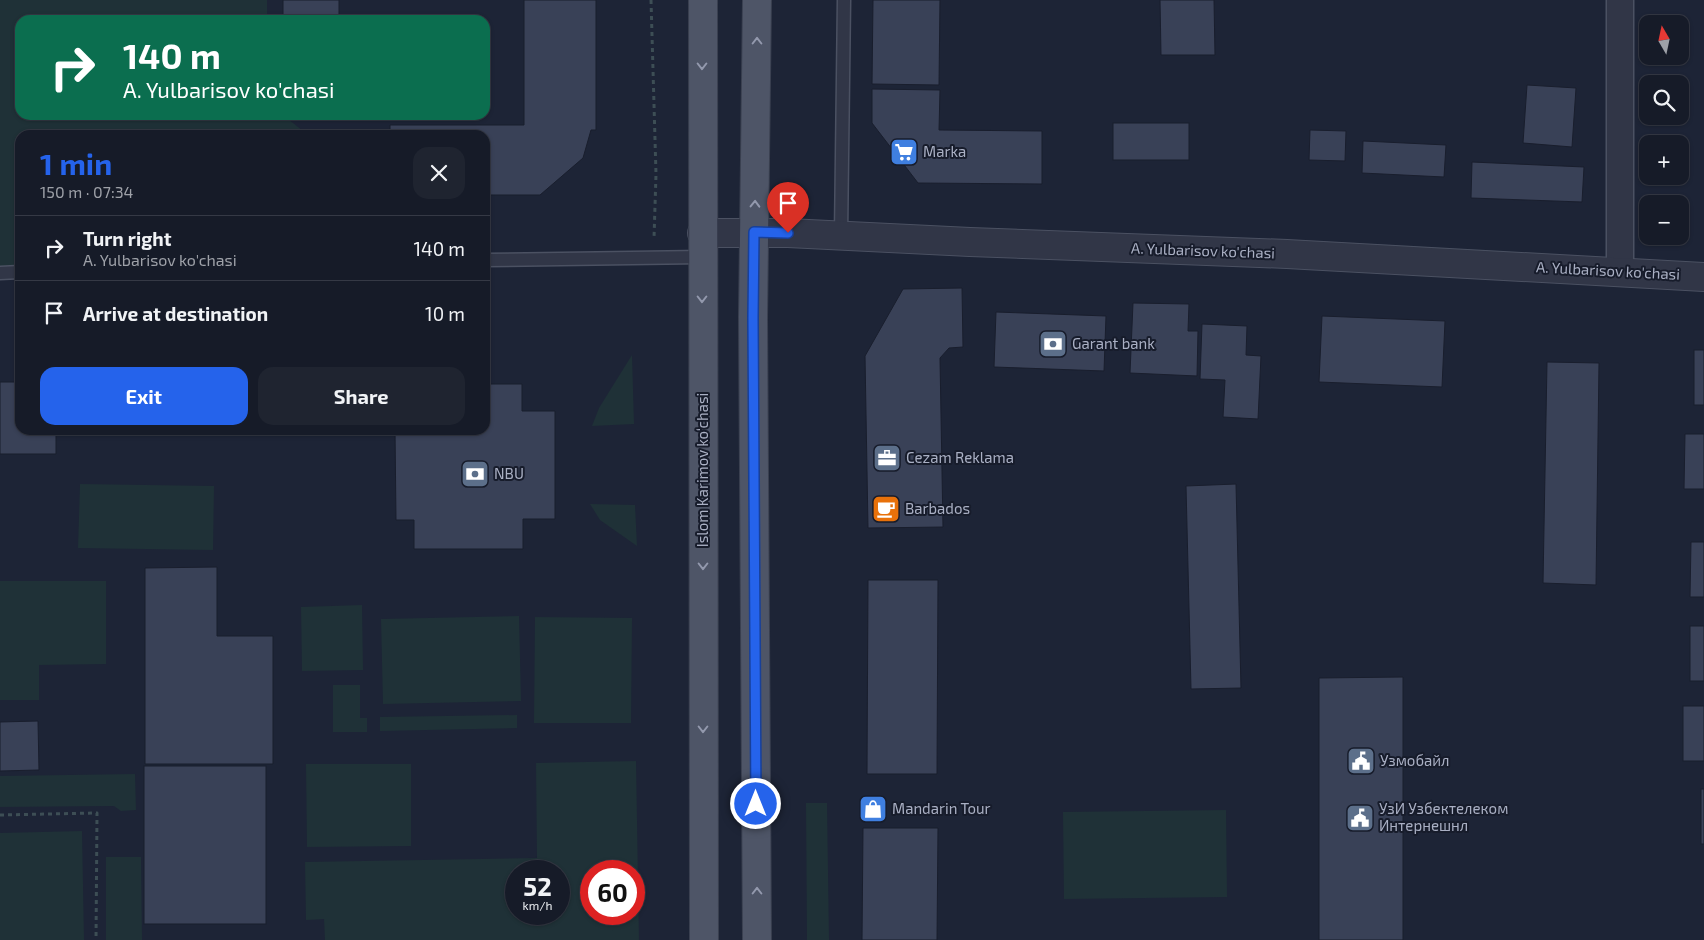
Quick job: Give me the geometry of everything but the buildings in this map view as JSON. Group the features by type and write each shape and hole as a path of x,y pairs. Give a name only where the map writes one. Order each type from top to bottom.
{"main road":[{"name":"Islom Karimov ko‘chasi","path":"702,0 704,940"},
{"path":"757,0 753,318 757,940"}],"street":[{"path":"1620,0 1620,272"},
{"name":"A. Yulbarisov ko'chasi","path":"702,245 754,232 1287,254 1704,277"}],"lane":[{"path":"841,235 844,0"},
{"path":"490,260 702,245"},
{"path":"0,273 15,272"}],"path":[{"path":"651,0 656,174 654,240"},
{"path":"0,815 97,813 96,940"}],"shaded area":[{"path":"0,0 267,0 267,15 15,15 15,120 289,120 302,130 15,130 15,267 0,267"},
{"path":"632,355 634,424 592,426 599,408"},
{"path":"80,484 214,486 213,550 78,548"},
{"path":"590,504 635,505 637,546 600,520"},
{"path":"0,581 106,581 106,664 39,665 39,700 0,700"},
{"path":"362,605 363,670 302,671 301,607"},
{"path":"519,616 521,701 383,704 381,619"},
{"path":"535,617 632,618 631,723 534,723"},
{"path":"333,685 360,685 360,718 367,718 367,732 333,732"},
{"path":"517,715 517,728 380,731 380,717"},
{"path":"636,761 638,860 580,860 580,925 639,925 639,940 325,940 324,919 306,920 305,862 537,858 536,763"},
{"path":"306,764 411,764 411,846 307,847"},
{"path":"135,774 136,810 121,811 114,806 0,807 0,776"},
{"path":"806,803 827,803 829,940 807,940"},
{"path":"1226,810 1227,897 1064,899 1063,812"},
{"path":"82,831 84,940 0,940 0,833"},
{"path":"106,857 141,857 142,940 106,940"}],"place":[{"name":"Marka","path":"904,152"},
{"name":"Garant bank","path":"1053,344"},
{"name":"Cezam Reklama","path":"887,458"},
{"name":"NBU","path":"475,474"},
{"name":"Barbados","path":"886,509"},
{"name":"Узмобайл","path":"1361,761"},
{"name":"Mandarin Tour","path":"873,809"},
{"name":"УзИ Узбектелеком Интернешнл","path":"1360,818"}],"route":[{"path":"756,804 754,232 788,233"}]}
